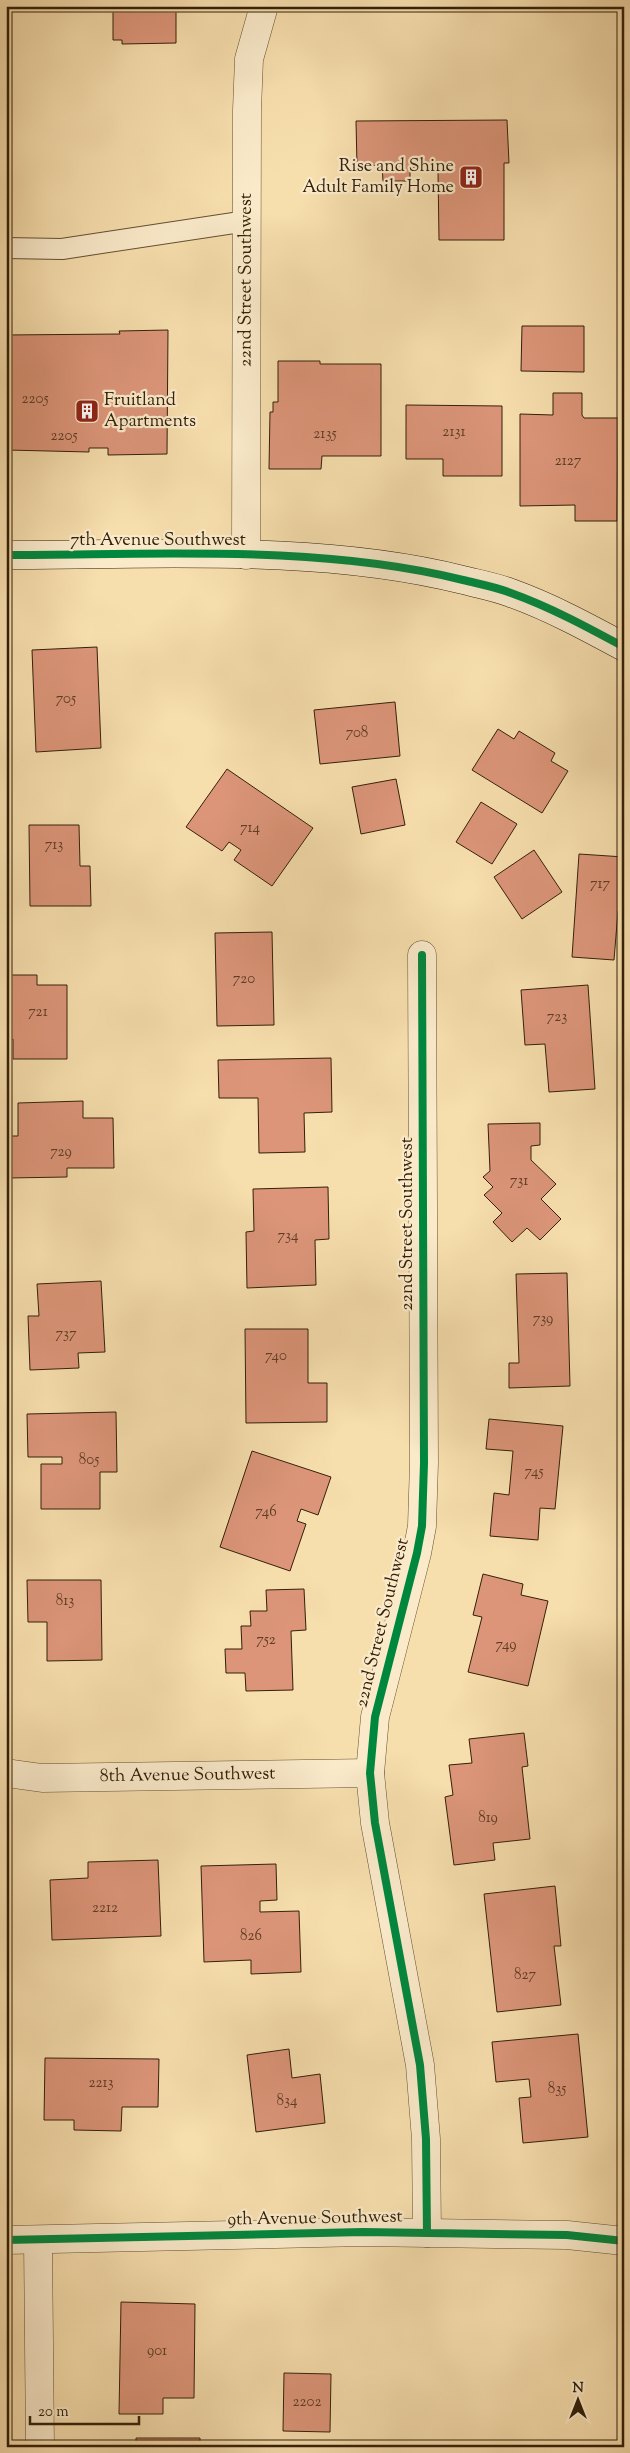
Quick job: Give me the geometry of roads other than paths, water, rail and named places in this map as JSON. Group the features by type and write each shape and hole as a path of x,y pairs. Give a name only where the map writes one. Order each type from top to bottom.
{"street":[{"name":"22nd Street Southwest","path":"246,556 246,221 249,59 264,6"},
{"name":"7th Avenue Southwest","path":"6,556 246,556 318,558 391,565 510,592 568,617 624,647"},
{"name":"22nd Street Southwest","path":"422,955 424,1464 422,1526 413,1577 375,1717 370,1773 375,1823 420,2065 426,2139 426,2233"},
{"name":"8th Avenue Southwest","path":"6,1773 42,1778 370,1773"},
{"name":"9th Avenue Southwest","path":"6,2240 363,2232 567,2235 624,2241"},
{"path":"38,2240 40,2447"}],"lane":[{"path":"6,248 62,249 246,221"}],"place":[{"name":"Rise and Shine Adult Family Home","path":"471,177"},
{"name":"Fruitland Apartments","path":"87,411"}]}
